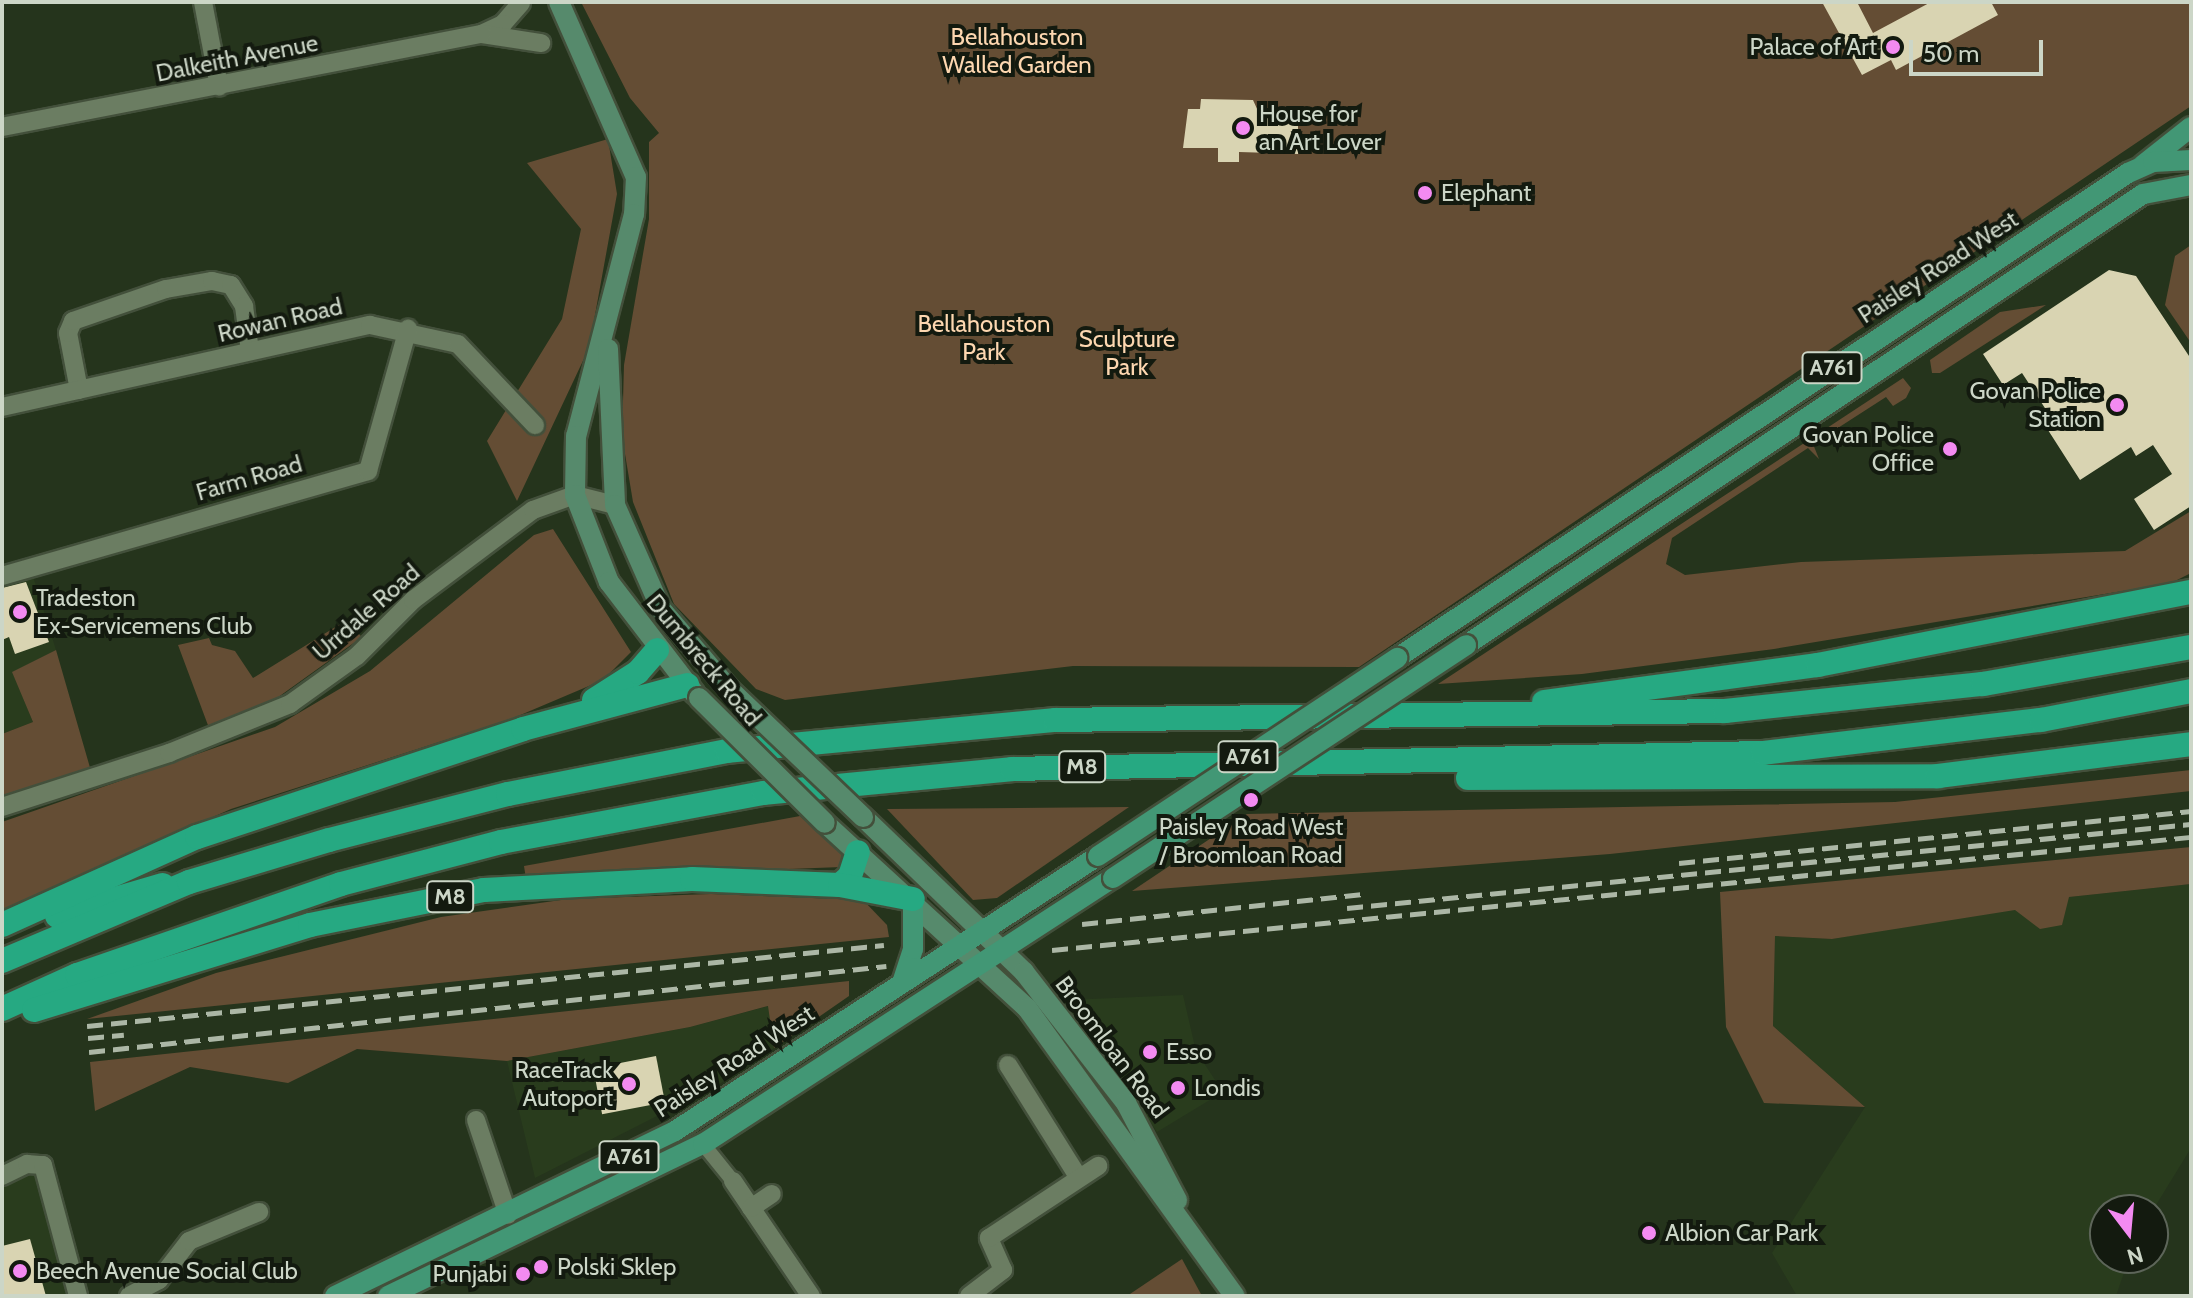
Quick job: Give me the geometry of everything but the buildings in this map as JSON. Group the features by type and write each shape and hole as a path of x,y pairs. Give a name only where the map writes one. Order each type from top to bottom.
{"highway":[{"path":"2140,606 2191,592"},
{"path":"1439,715 1744,677 2191,599"},
{"name":"M8","path":"2,961 189,882 404,819 727,751 1055,720 1650,715 1797,706 1983,684 2191,647"},
{"path":"560,718 617,687 657,650"},
{"name":"M8","path":"2,1009 77,975 239,917 541,833 764,793 929,775 1142,764 1574,761 1763,753 2041,720 2191,691"},
{"path":"2,925 197,837 560,718 693,692"},
{"path":"1142,764 1568,782 1838,778 1991,771 2191,744"},
{"path":"840,885 850,876 858,852"},
{"name":"M8","path":"2,1021 310,925 484,890 629,879 840,885 913,899"},
{"name":"M8","path":"2,939 130,890 189,882"}],"main road":[{"name":"Dumbreck Road","path":"559,2 636,177 607,329 576,436 575,495 609,582 657,650 693,692 825,823 961,944"},
{"path":"2143,165 2191,127"},
{"name":"Paisley Road West","path":"335,1296 508,1215 675,1131 1098,856 2143,165 2191,160"},
{"name":"Paisley Road West","path":"388,1296 703,1144 1003,951 2143,194 2191,185"},
{"name":"Dumbreck Road","path":"607,329 615,505 661,609 724,684 982,930"},
{"path":"693,692 724,684"},
{"path":"858,852 863,817"},
{"path":"902,983 913,949 913,899"},
{"name":"Broomloan Road","path":"982,930 1003,951 1126,1103 1189,1225"},
{"name":"Broomloan Road","path":"961,944 1040,1023 1189,1225 1235,1296"}],"street":[{"path":"203,2 219,86"},
{"name":"Dalkeith Avenue","path":"2,127 482,34 503,24 521,3"},
{"name":"Dalkeith Avenue","path":"482,34 541,43"},
{"path":"79,390 68,333 73,321 166,289 212,281 231,285 244,306 250,351"},
{"name":"Rowan Road","path":"2,407 370,325 408,329 458,344 535,425"},
{"name":"Farm Road","path":"2,576 368,471 408,329"},
{"path":"575,495 615,505"},
{"name":"Urrdale Road","path":"2,807 169,753 290,704 357,656 413,600 533,510 575,495"},
{"path":"1008,1065 1079,1178"},
{"path":"476,1120 508,1215"},
{"path":"703,1144 733,1181 811,1296"},
{"path":"2,1176 27,1164 43,1165 78,1296"},
{"path":"969,1296 1003,1270 989,1238 1098,1166"},
{"path":"751,1208 772,1194"},
{"path":"129,1296 159,1280 189,1241 259,1212"}],"shaded area":[{"path":"32,573 56,650 13,672 33,722 2,734 2,583"},
{"path":"2191,884 2191,1148 2163,1194 2089,1194 2089,1274 2124,1274 2116,1296 1797,1296 1772,1253 1865,1107 1773,1026 1775,936 1832,939 2069,897"},
{"path":"1183,995 1196,1051 1223,1092 1157,1132 1068,1000"},
{"path":"769,1006 774,1048 718,1085 535,1178 507,1061 690,1027"},
{"path":"35,1169 68,1296 2,1296 2,1186"}],"green space":[{"name":"Bellahouston Park","path":"581,2 2191,2 2191,106 1359,667 1073,666 785,700 756,689 674,604 633,502 622,436 624,365 649,219 649,142 659,133 630,98"},
{"path":"608,139 617,194 589,348 517,501 487,441 562,319 581,229 527,163"},
{"path":"2191,245 2191,343 2165,305 2175,256"},
{"path":"2046,305 1940,373 1932,373 1930,360 2000,312"},
{"path":"1903,378 1911,388 1906,398 1893,406 1886,397 1813,444 1819,459 1808,448 1672,538 1666,564 1685,575 1801,562 2125,551 2191,511 2191,573 2171,583 1774,649 1582,674 1438,684"},
{"path":"553,529 631,652 603,680 511,719 231,809 2,910 2,822 275,727 370,671 534,535"},
{"path":"345,621 362,637 277,698 209,728 178,645 209,638 212,645 235,651 253,678"},
{"path":"56,650 91,771 2,798 2,734 33,722 12,672"},
{"path":"2191,770 2191,791 1610,854 1132,891 1247,814 1895,802"},
{"path":"1129,807 997,898 973,900 887,809"},
{"path":"800,816 844,856 842,867 526,879 524,866"},
{"path":"2191,847 2191,884 2069,897 2062,925 2040,929 2015,910 1832,939 1775,936 1773,1026 1865,1107 1764,1103 1726,1027 1720,892"},
{"path":"711,894 863,900 887,925 889,937 87,1019 216,973 441,917 568,899"},
{"path":"849,981 849,996 774,1048 768,1006 690,1027 507,1061 357,1049 288,1083 190,1067 95,1111 90,1062"},
{"path":"1182,1259 1202,1296 1127,1296"}],"railway":[{"path":"1679,863 2191,811"},
{"path":"1347,908 2191,824"},
{"path":"1052,950 2191,837"},
{"path":"1082,924 1365,894"},
{"path":"87,1026 884,945"},
{"path":"89,1052 886,966"},
{"path":"88,1038 124,1035"}],"place":[{"name":"Palace of Art","path":"1893,47"},
{"name":"House for an Art Lover","path":"1243,128"},
{"name":"Elephant","path":"1425,193"},
{"name":"Govan Police Station","path":"2117,405"},
{"name":"Govan Police Office","path":"1950,449"},
{"name":"Tradeston Ex-Servicemens Club","path":"20,612"},
{"name":"Paisley Road West / Broomloan Road","path":"1251,800"},
{"name":"Esso","path":"1150,1052"},
{"name":"RaceTrack Autoport","path":"629,1084"},
{"name":"Londis","path":"1178,1088"},
{"name":"Albion Car Park","path":"1649,1233"},
{"name":"Polski Sklep","path":"541,1267"},
{"name":"Beech Avenue Social Club","path":"20,1271"},
{"name":"Punjabi","path":"523,1274"}],"park label":[{"name":"Bellahouston Walled Garden","path":"1017,51"},
{"name":"Sculpture Park","path":"1127,353"}]}
